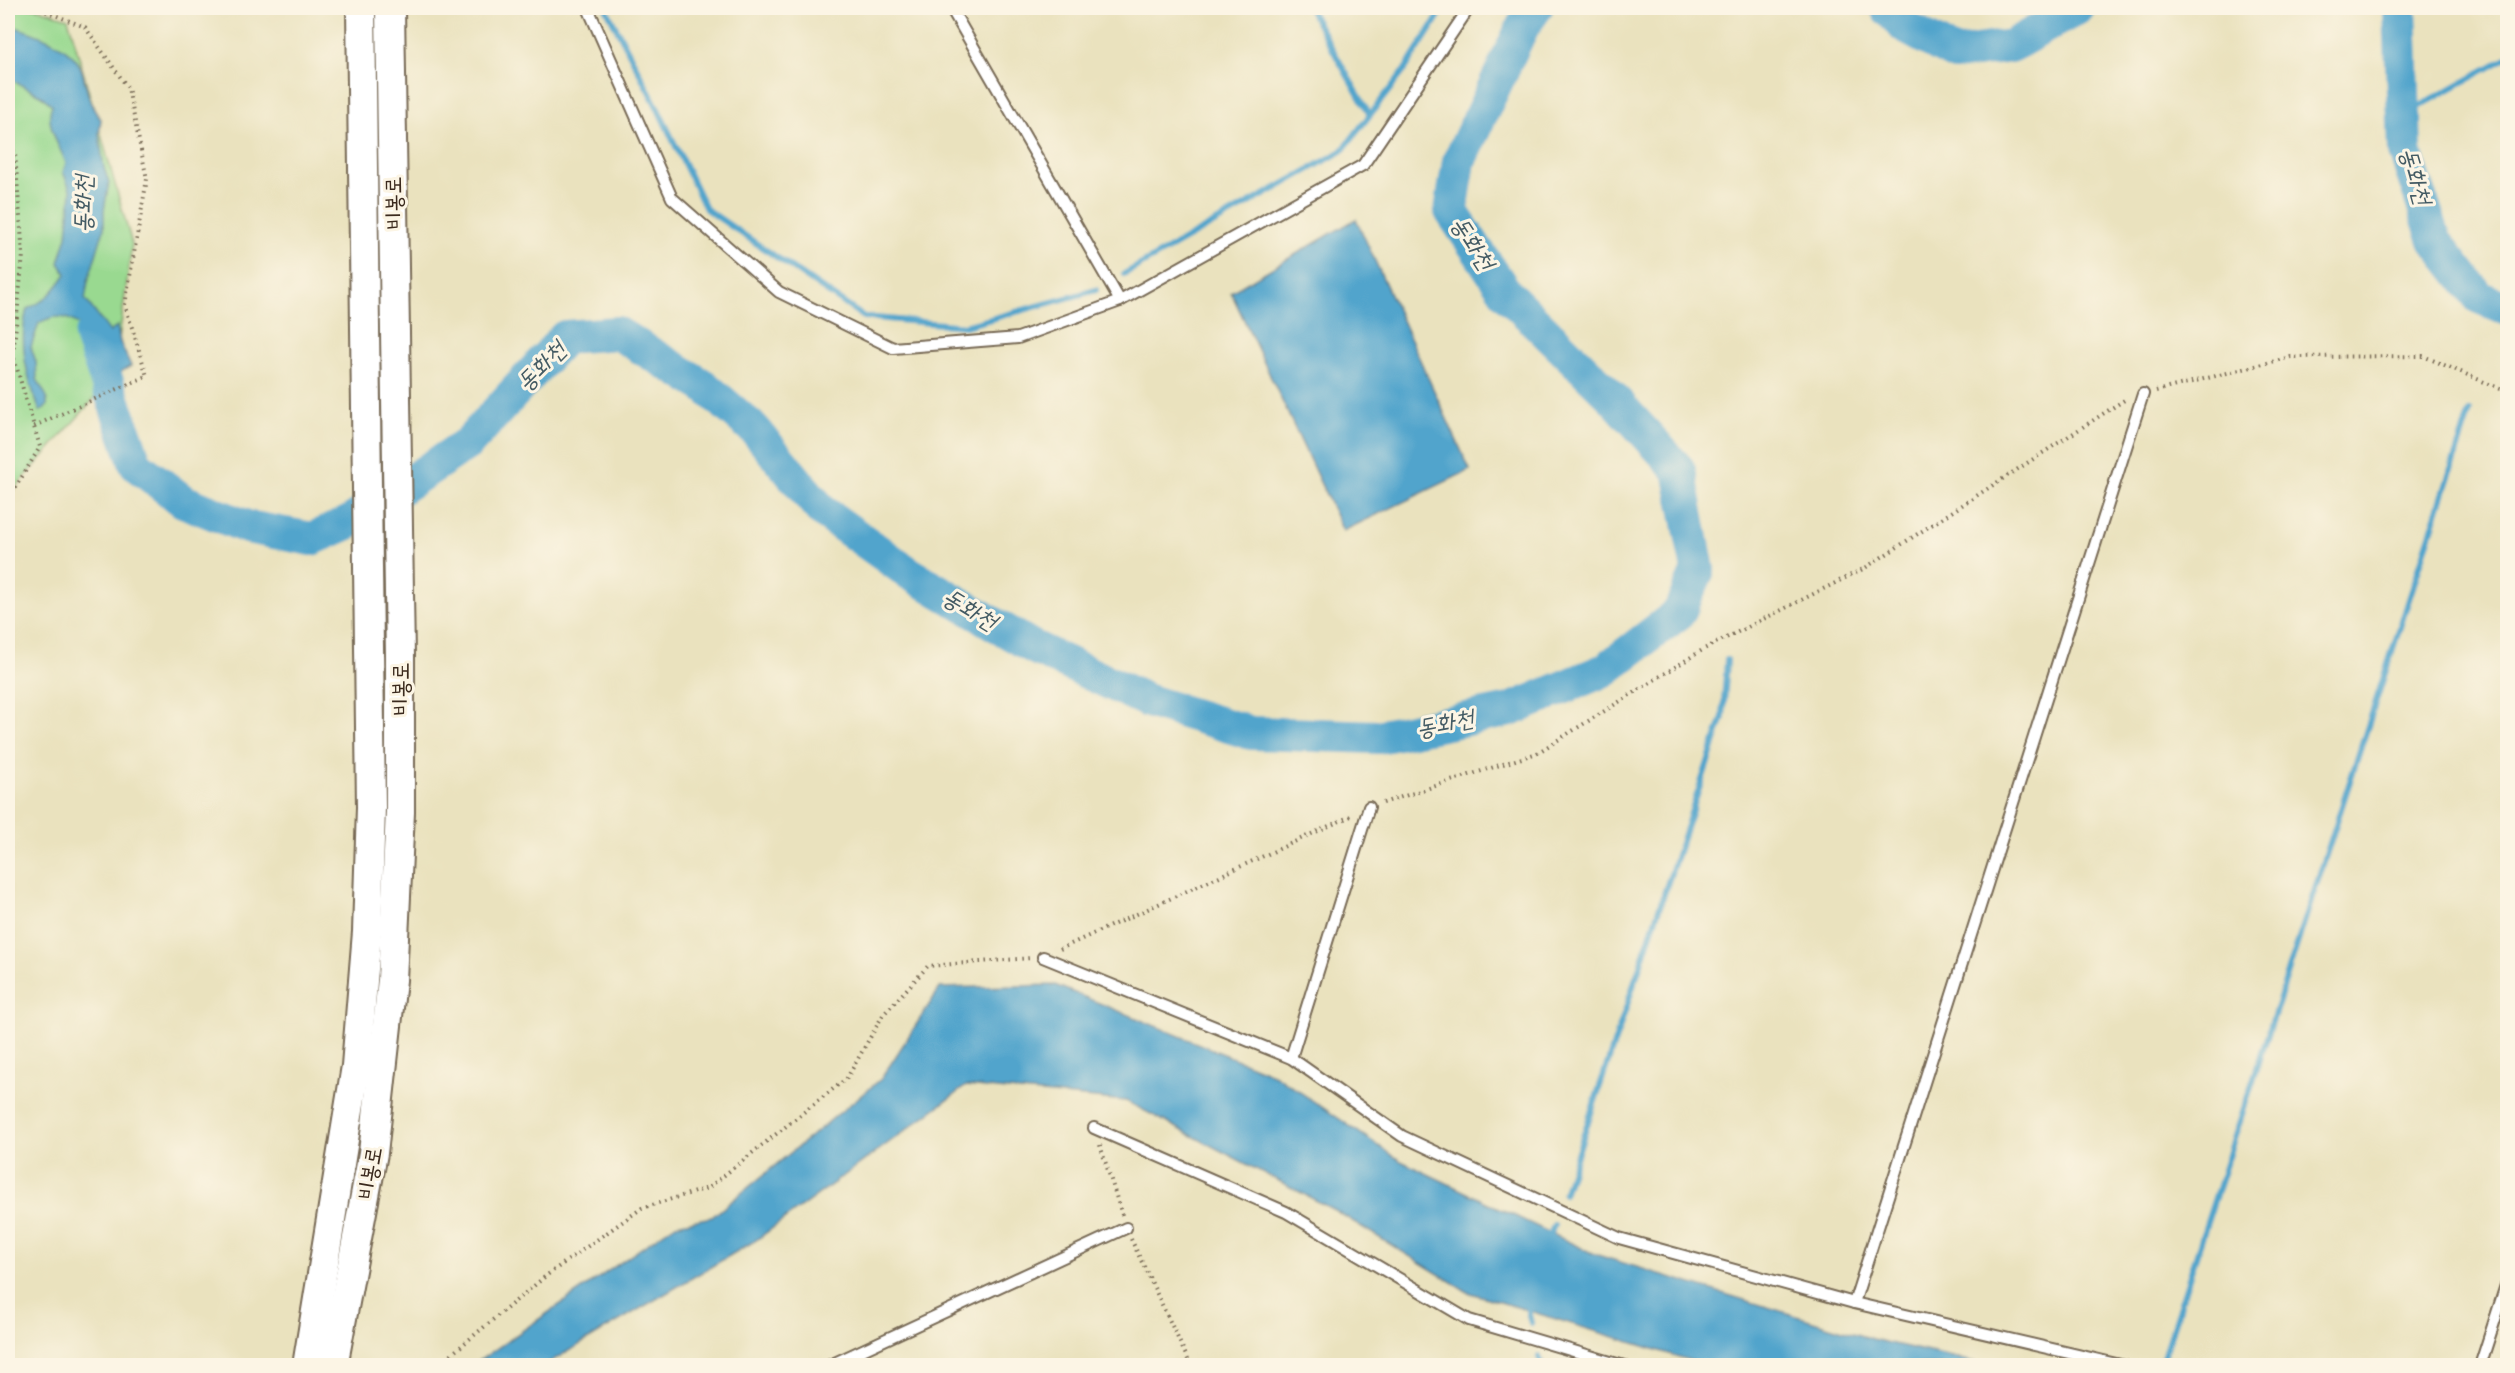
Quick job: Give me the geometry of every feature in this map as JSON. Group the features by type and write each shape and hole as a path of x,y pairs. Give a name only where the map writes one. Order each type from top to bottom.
{"street":[{"name":"비봉로","path":"308,1365 356,1066 367,932 371,807 361,8"},
{"name":"비봉로","path":"333,1365 373,1153 392,980 400,812 400,657 390,8"}],"lane":[{"path":"588,8 672,198 779,292 893,348 1018,338 1120,301 1363,165 1469,8"},
{"path":"951,8 1120,301"},
{"path":"1854,1303 2143,394"},
{"path":"1291,1058 1369,807"},
{"path":"1042,957 1291,1058 1402,1136 1619,1238 1854,1303 2125,1365"},
{"path":"1094,1128 1286,1212 1469,1320 1624,1365"},
{"path":"828,1365 1126,1228"},
{"path":"2480,1365 2508,1279"}],"path":[{"path":"34,426 147,376 125,305 147,178 128,88 85,27 37,8"},
{"path":"8,139 15,154 23,255 14,355 40,447 8,500"},
{"path":"437,1365 547,1275 642,1208 708,1188 846,1078 883,1015 928,966 1042,957 1369,807 1536,753 1704,649 1865,568 2128,398 2291,357 2423,356 2508,392"},
{"path":"1094,1128 1126,1228 1191,1365"}],"green space":[{"path":"8,8 36,8 68,18 132,244 114,376 8,496"}],"water":[{"path":"8,25 51,41 70,54 82,71 91,102 101,119 99,134 104,168 109,182 104,210 104,229 88,281 85,299 110,332 117,326 120,342 131,366 97,386 87,330 69,319 58,317 39,323 31,347 36,362 37,379 47,397 47,406 40,411 25,361 24,322 27,309 50,294 66,274 59,263 67,236 71,191 63,172 66,163 51,127 52,105 40,95 8,78"},
{"path":"1356,219 1470,470 1343,531 1231,292"},
{"path":"1055,985 1275,1075 1401,1161 1594,1254 1872,1339 1987,1365 1705,1365 1468,1292 1336,1211 1126,1101 966,1086 756,1240 545,1365 473,1365 676,1224 712,1217 881,1079 940,988"}],"waterway":[{"path":"606,8 706,209 864,317 965,326 1096,290"},
{"path":"1309,8 1370,115"},
{"path":"1124,274 1342,151 1404,71 1444,8"},
{"name":"동화천","path":"91,336 136,465 183,501 247,527 312,539 350,522 468,443 565,337 617,333 704,386 755,430 822,511 909,573 1033,647 1148,701 1251,733 1378,737 1510,710 1605,670 1679,613 1698,570 1679,470 1613,398 1506,293 1451,211 1459,161 1523,26 1536,8"},
{"name":"동화천","path":"1887,8 1905,27 1955,54 2011,46 2078,8"},
{"name":"동화천","path":"2400,8 2405,151 2435,240 2479,297 2508,309"},
{"path":"2404,115 2508,57"},
{"path":"2163,1358 2470,411"},
{"path":"1564,1194 1723,717 1727,660"},
{"path":"1551,1233 1554,1225"},
{"path":"1528,1311 1531,1323"},
{"path":"1539,1357 1542,1366"}]}
